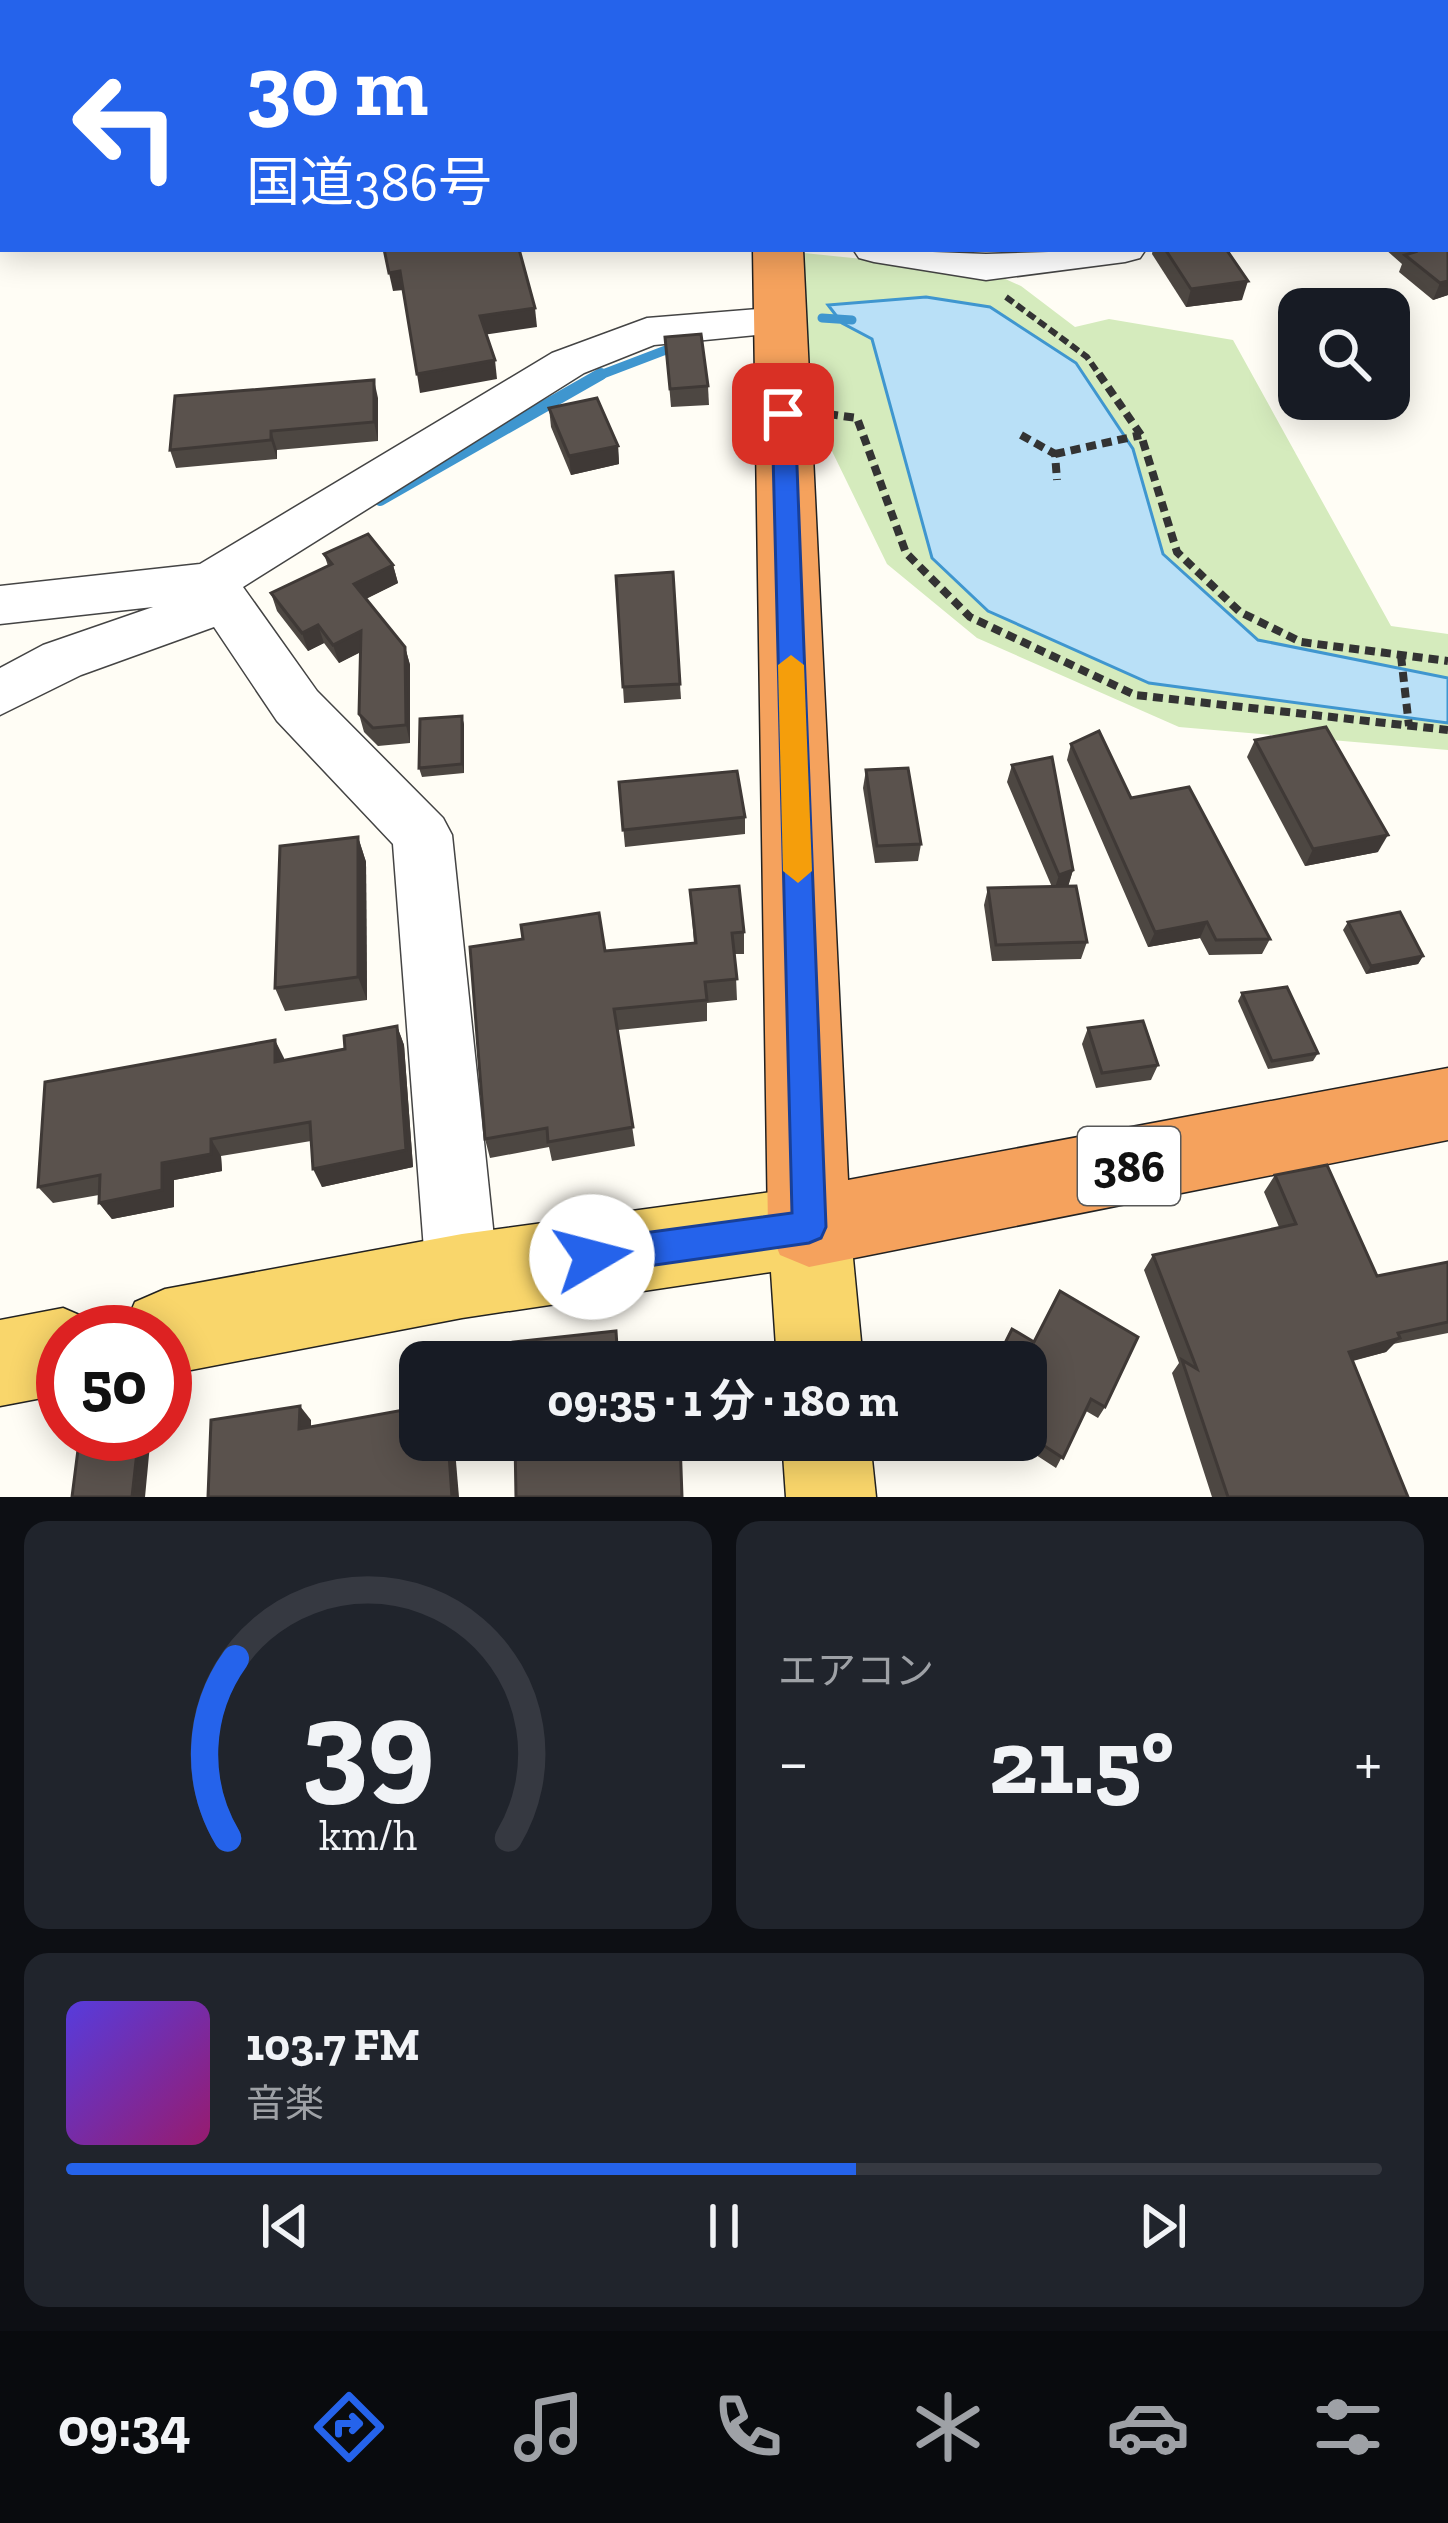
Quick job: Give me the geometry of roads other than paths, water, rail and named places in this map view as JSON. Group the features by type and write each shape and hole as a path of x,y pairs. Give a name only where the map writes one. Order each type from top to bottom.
{"highway":[{"path":"778,252 809,1227"},
{"name":"386","path":"809,1227 1448,1104"}],"main road":[{"path":"192,1327 463,1276 809,1227 818,1341"},
{"path":"0,1364 36,1357"},
{"path":"828,1461 831,1497"}],"street":[{"path":"893,252 986,267 1102,252"},
{"path":"0,694 62,660 218,592 568,363 647,332 781,321"},
{"path":"0,605 218,592"},
{"path":"218,592 297,706 422,835 463,1276"}],"water":[{"path":"926,297 990,307 1076,363 1133,449 1163,554 1258,640 1448,678 1448,723 1149,683 988,611 932,558 872,339 842,323 828,305"}],"waterway":[{"path":"822,318 852,320"},
{"path":"597,376 679,345"},
{"path":"597,376 601,374"},
{"path":"380,500 597,376"}]}
